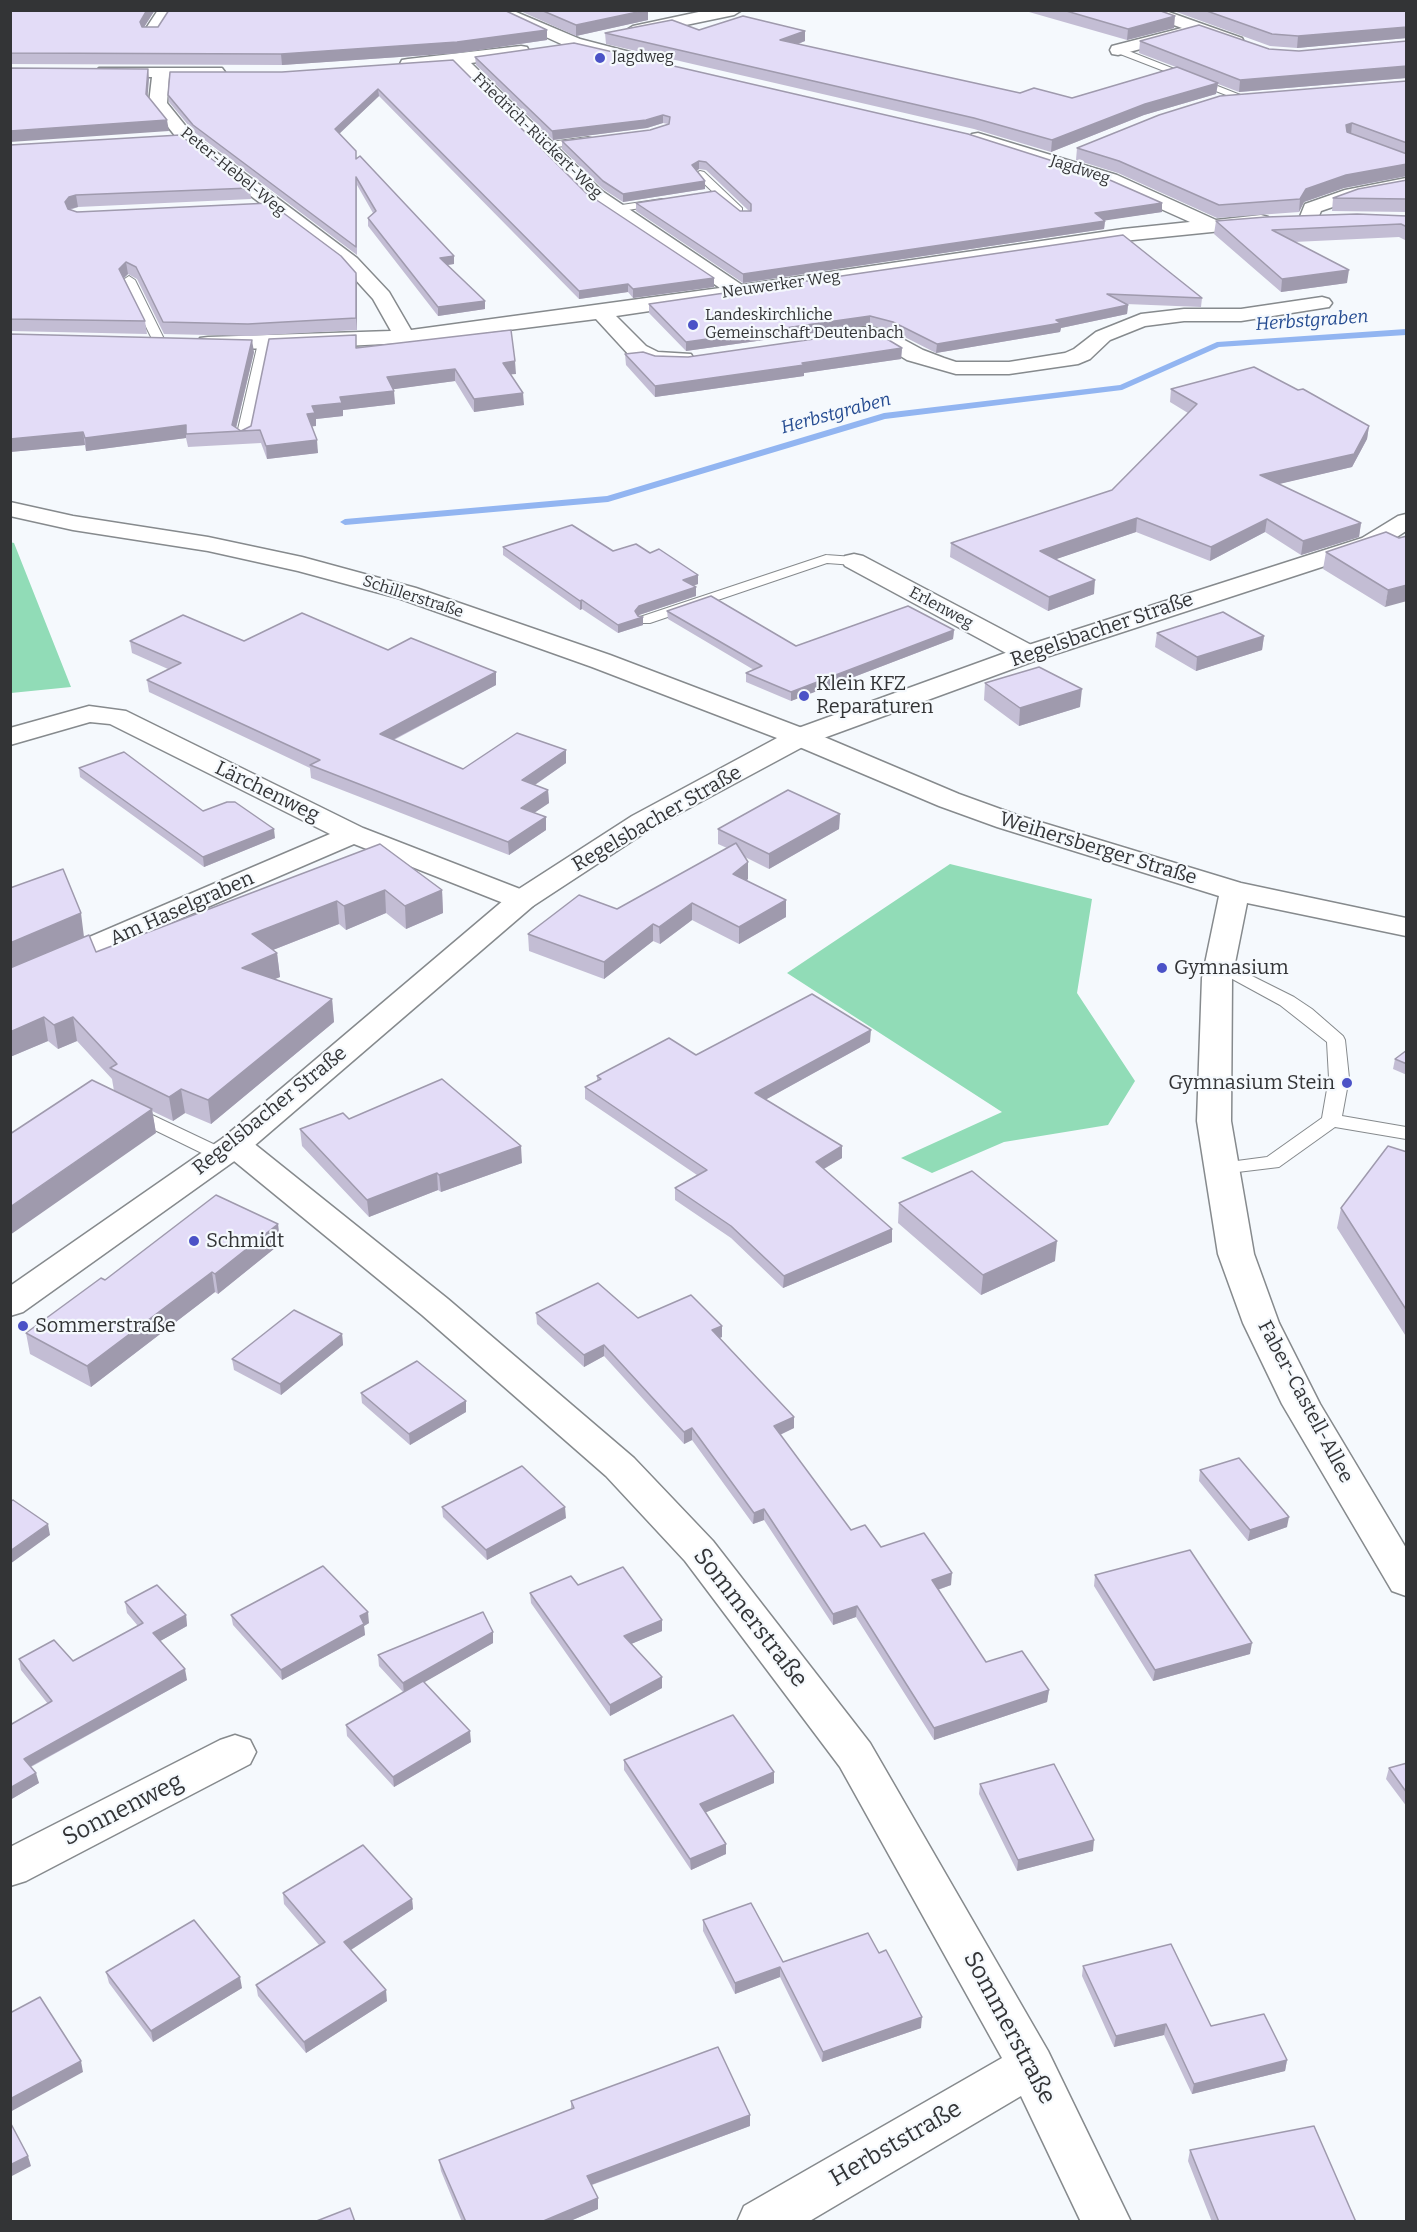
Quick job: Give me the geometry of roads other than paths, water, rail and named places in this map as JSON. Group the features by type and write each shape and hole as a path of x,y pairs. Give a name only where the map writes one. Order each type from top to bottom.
{"street":[{"path":"152,33 166,10"},
{"path":"490,10 510,15 574,42 638,60"},
{"path":"388,65 459,60 574,42 734,10"},
{"path":"1146,10 1257,49"},
{"path":"1118,51 1198,28"},
{"name":"Friedrich-Rückert-Weg","path":"459,60 543,146 595,195 737,291"},
{"path":"91,72 238,72"},
{"name":"Peter-Hebel-Weg","path":"160,72 158,103 186,138 350,262 382,296 405,337"},
{"path":"1205,105 1243,98 1265,97"},
{"name":"Jagdweg","path":"961,134 1110,179 1212,225"},
{"path":"163,140 186,138"},
{"path":"1053,160 1074,152"},
{"path":"1309,219 1312,208 1342,198 1407,184"},
{"path":"251,207 274,206"},
{"name":"Neuwerker Weg","path":"137,342 264,343 405,337 601,312 1123,235 1212,225 1343,218"},
{"path":"814,340 870,333 885,337 915,356 936,363 956,368 1009,368 1070,359 1082,354 1103,336 1141,320 1184,315 1241,315 1322,303"},
{"path":"601,312 638,351 647,356 674,360 700,357"},
{"name":"Schillerstraße","path":"10,509 73,523 208,544 302,564 407,593 601,661 800,737"},
{"name":"Regelsbacher Straße","path":"10,1304 228,1150 522,900 642,822 800,737 1028,654 1371,543 1407,521"},
{"name":"Erlenweg","path":"854,561 1028,654"},
{"name":"Lärchenweg","path":"10,737 82,716 105,714 116,717 353,834 522,900"},
{"name":"Weihersberger Straße","path":"800,737 940,796 1007,821 1234,891 1407,927"},
{"name":"Am Haselgraben","path":"10,983 353,834"},
{"name":"Faber-Castell-Allee","path":"1234,891 1217,978 1214,1121 1236,1254 1261,1323 1301,1404 1407,1581"},
{"name":"Sommerstraße","path":"228,1150 435,1307 620,1467 699,1551 855,1755 1031,2066 1106,2222"},
{"name":"Sonnenweg","path":"10,1868 236,1752"},
{"name":"Herbststraße","path":"762,2222 1031,2066"}],"lane":[{"path":"1118,51 1243,98"},
{"path":"543,146 597,139"},
{"path":"700,174 712,194 745,216"},
{"path":"615,209 673,201"},
{"path":"129,280 160,342"},
{"path":"243,438 264,343"},
{"path":"645,620 826,559 854,561"},
{"path":"1220,965 1287,1001 1305,1013 1336,1040 1339,1078 1331,1120 1272,1163 1221,1168"},
{"path":"109,1100 228,1150"},
{"path":"1331,1120 1407,1132"}],"waterway":[{"name":"Herbstgraben","path":"345,522 608,499 884,416 1122,387 1217,345 1406,332"}],"place":[{"name":"Jagdweg","path":"600,58"},
{"name":"Landeskirchliche Gemeinschaft Deutenbach","path":"693,325"},
{"name":"Klein KFZ Reparaturen","path":"804,696"},
{"name":"Gymnasium","path":"1162,968"},
{"name":"Gymnasium Stein","path":"1347,1083"},
{"name":"Schmidt","path":"194,1241"},
{"name":"Sommerstraße","path":"23,1326"}]}
